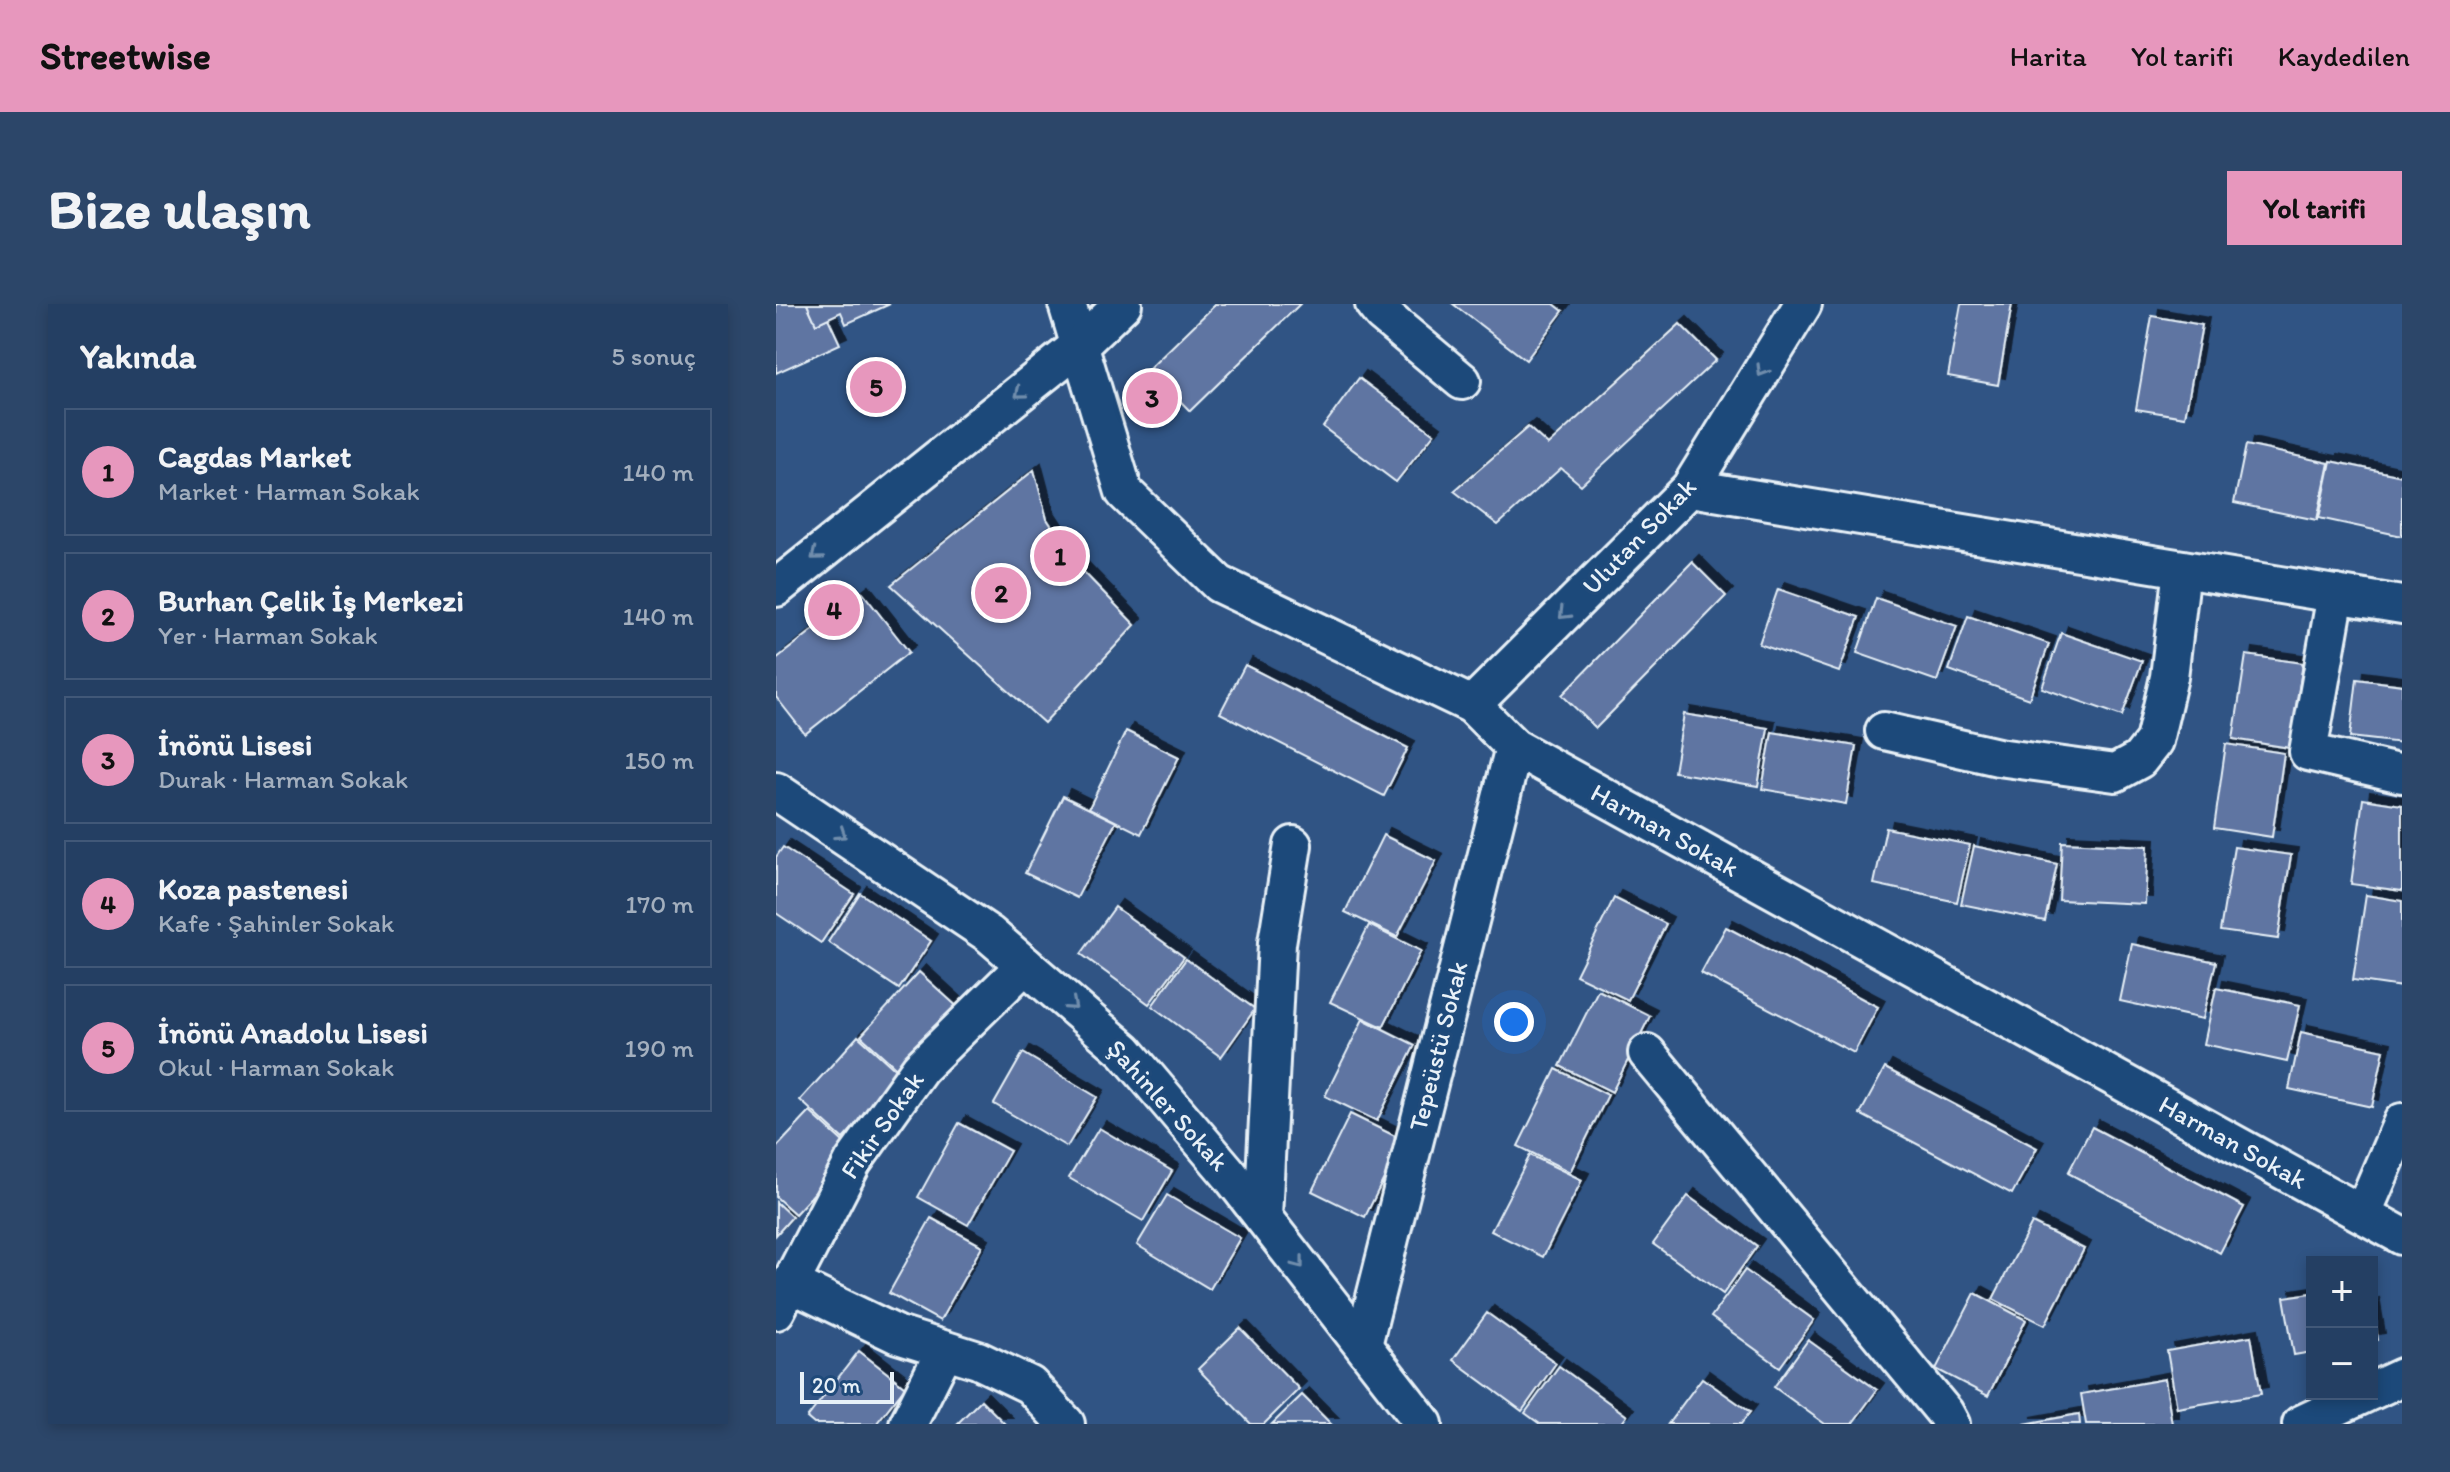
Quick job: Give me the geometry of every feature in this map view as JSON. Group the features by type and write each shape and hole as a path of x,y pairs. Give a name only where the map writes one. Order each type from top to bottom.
{"street":[{"name":"Harman Sokak","path":"1067,304 1124,492 1219,584 1472,705 1514,747 2402,1236"},
{"path":"776,588 1081,344 1123,304"},
{"name":"Ulutan Sokak","path":"1472,705 1690,488 1803,304"},
{"path":"1383,307 1462,381"},
{"path":"1690,488 2402,605"},
{"path":"1884,731 1998,757 2115,773 2128,768 2154,741 2169,677 2182,569"},
{"path":"2336,594 2308,752 2402,774"},
{"name":"Tepeüstü Sokak","path":"1363,1345 1514,747"},
{"name":"Şahinler Sokak","path":"776,791 989,934 1125,1051 1263,1217 1424,1424"},
{"path":"1263,1217 1277,943 1293,845"},
{"name":"Fikir Sokak","path":"783,1297 853,1162 920,1068 1025,965"},
{"path":"1647,1053 1951,1424"},
{"path":"2363,1213 2402,1122"},
{"path":"783,1297 978,1360 1030,1385 1066,1424"},
{"path":"908,1424 945,1350"},
{"path":"2378,1388 2402,1377"},
{"path":"2301,1424 2352,1400"}],"building":[{"path":"776,304 807,304 816,324 828,318 840,344 776,373"},
{"path":"807,304 890,304 846,324 841,312 816,324"},
{"path":"1216,304 1300,304 1190,411 1149,369"},
{"path":"1453,304 1554,304 1563,311 1526,360"},
{"path":"1961,304 2012,304 1998,385 1948,376"},
{"path":"2152,316 2202,325 2185,417 2136,409"},
{"path":"1680,324 1716,360 1581,485 1561,468 1498,525 1454,491 1528,427 1548,445"},
{"path":"1359,378 1434,434 1396,482 1323,427"},
{"path":"2246,445 2329,463 2317,520 2234,503"},
{"path":"2331,461 2402,476 2402,536 2319,518"},
{"path":"1034,470 1047,519 1077,565 1135,625 1044,723 891,585"},
{"path":"1692,562 1726,596 1596,728 1562,695"},
{"path":"1778,589 1859,617 1839,672 1759,644"},
{"path":"862,592 909,652 805,734 776,697 776,659"},
{"path":"1876,598 1957,626 1937,681 1857,653"},
{"path":"1968,616 2049,644 2029,699 1949,670"},
{"path":"2061,633 2142,661 2122,716 2042,688"},
{"path":"2246,655 2303,663 2290,748 2233,739"},
{"path":"1245,665 1408,748 1384,796 1220,713"},
{"path":"2357,679 2402,685 2402,743 2350,737"},
{"path":"1684,714 1768,728 1758,786 1674,772"},
{"path":"1126,731 1179,757 1141,834 1089,808"},
{"path":"1772,732 1856,746 1846,804 1762,789"},
{"path":"2226,744 2284,753 2272,837 2214,828"},
{"path":"1063,796 1116,822 1077,898 1025,873"},
{"path":"2363,799 2402,805 2402,891 2351,884"},
{"path":"1886,828 1970,845 1957,902 1874,884"},
{"path":"1383,835 1436,861 1397,937 1345,912"},
{"path":"2062,842 2148,846 2145,904 2059,900"},
{"path":"1974,846 2057,864 2045,921 1961,904"},
{"path":"783,847 854,894 821,943 776,913 776,857"},
{"path":"2234,847 2291,855 2278,939 2220,931"},
{"path":"860,893 931,941 899,989 828,942"},
{"path":"2366,895 2402,901 2402,987 2353,980"},
{"path":"1614,898 1666,924 1628,1000 1576,975"},
{"path":"1115,907 1184,957 1149,1004 1081,954"},
{"path":"1369,925 1421,951 1383,1027 1330,1002"},
{"path":"1726,927 1878,1007 1854,1053 1701,973"},
{"path":"2132,944 2216,962 2203,1019 2120,1001"},
{"path":"1186,959 1255,1009 1221,1057 1152,1006"},
{"path":"919,972 962,1011 904,1075 861,1036"},
{"path":"2216,988 2300,1005 2287,1062 2204,1044"},
{"path":"1598,990 1650,1016 1612,1092 1560,1066"},
{"path":"1363,1019 1415,1045 1377,1121 1325,1096"},
{"path":"2301,1032 2384,1050 2372,1107 2289,1089"},
{"path":"858,1036 901,1075 843,1139 800,1100"},
{"path":"1023,1053 1097,1097 1067,1147 994,1104"},
{"path":"1885,1068 2037,1148 2012,1194 1860,1114"},
{"path":"1556,1069 1608,1095 1570,1172 1518,1146"},
{"path":"810,1112 853,1151 795,1214 776,1197 776,1148"},
{"path":"1350,1114 1403,1140 1365,1217 1312,1191"},
{"path":"959,1123 1010,1151 968,1225 918,1197"},
{"path":"2092,1127 2244,1207 2220,1253 2068,1173"},
{"path":"1099,1128 1172,1171 1143,1221 1069,1178"},
{"path":"1530,1155 1582,1180 1543,1257 1491,1231"},
{"path":"1167,1195 1240,1238 1210,1289 1137,1245"},
{"path":"1688,1196 1757,1246 1723,1294 1653,1244"},
{"path":"776,1202 792,1217 776,1235"},
{"path":"931,1218 982,1246 940,1321 889,1293"},
{"path":"2032,1223 2084,1249 2045,1325 1993,1299"},
{"path":"1745,1270 1814,1320 1780,1367 1711,1317"},
{"path":"1975,1293 2026,1320 1988,1396 1936,1369"},
{"path":"2306,1294 2306,1353 2294,1355 2284,1297"},
{"path":"1487,1313 1556,1363 1522,1411 1453,1360"},
{"path":"1240,1328 1299,1389 1264,1424 1251,1424 1198,1369"},
{"path":"2251,1336 2261,1394 2177,1408 2167,1351"},
{"path":"1808,1340 1877,1390 1852,1424 1825,1424 1774,1387"},
{"path":"859,1351 905,1387 876,1424 814,1424 807,1418"},
{"path":"1559,1366 1627,1416 1621,1424 1540,1424 1525,1413"},
{"path":"1702,1378 1750,1412 1741,1424 1668,1424"},
{"path":"2165,1379 2172,1424 2086,1424 2081,1394"},
{"path":"1302,1395 1331,1424 1272,1424"},
{"path":"981,1400 1005,1424 957,1424"},
{"path":"2079,1414 2080,1424 2024,1424"}],"place":[{"name":"İnönü Anadolu Lisesi","path":"876,387"},
{"name":"İnönü Lisesi","path":"1152,398"},
{"name":"Cagdas Market","path":"1060,556"},
{"name":"Burhan Çelik İş Merkezi","path":"1001,593"},
{"name":"Koza pastenesi","path":"834,610"}]}
